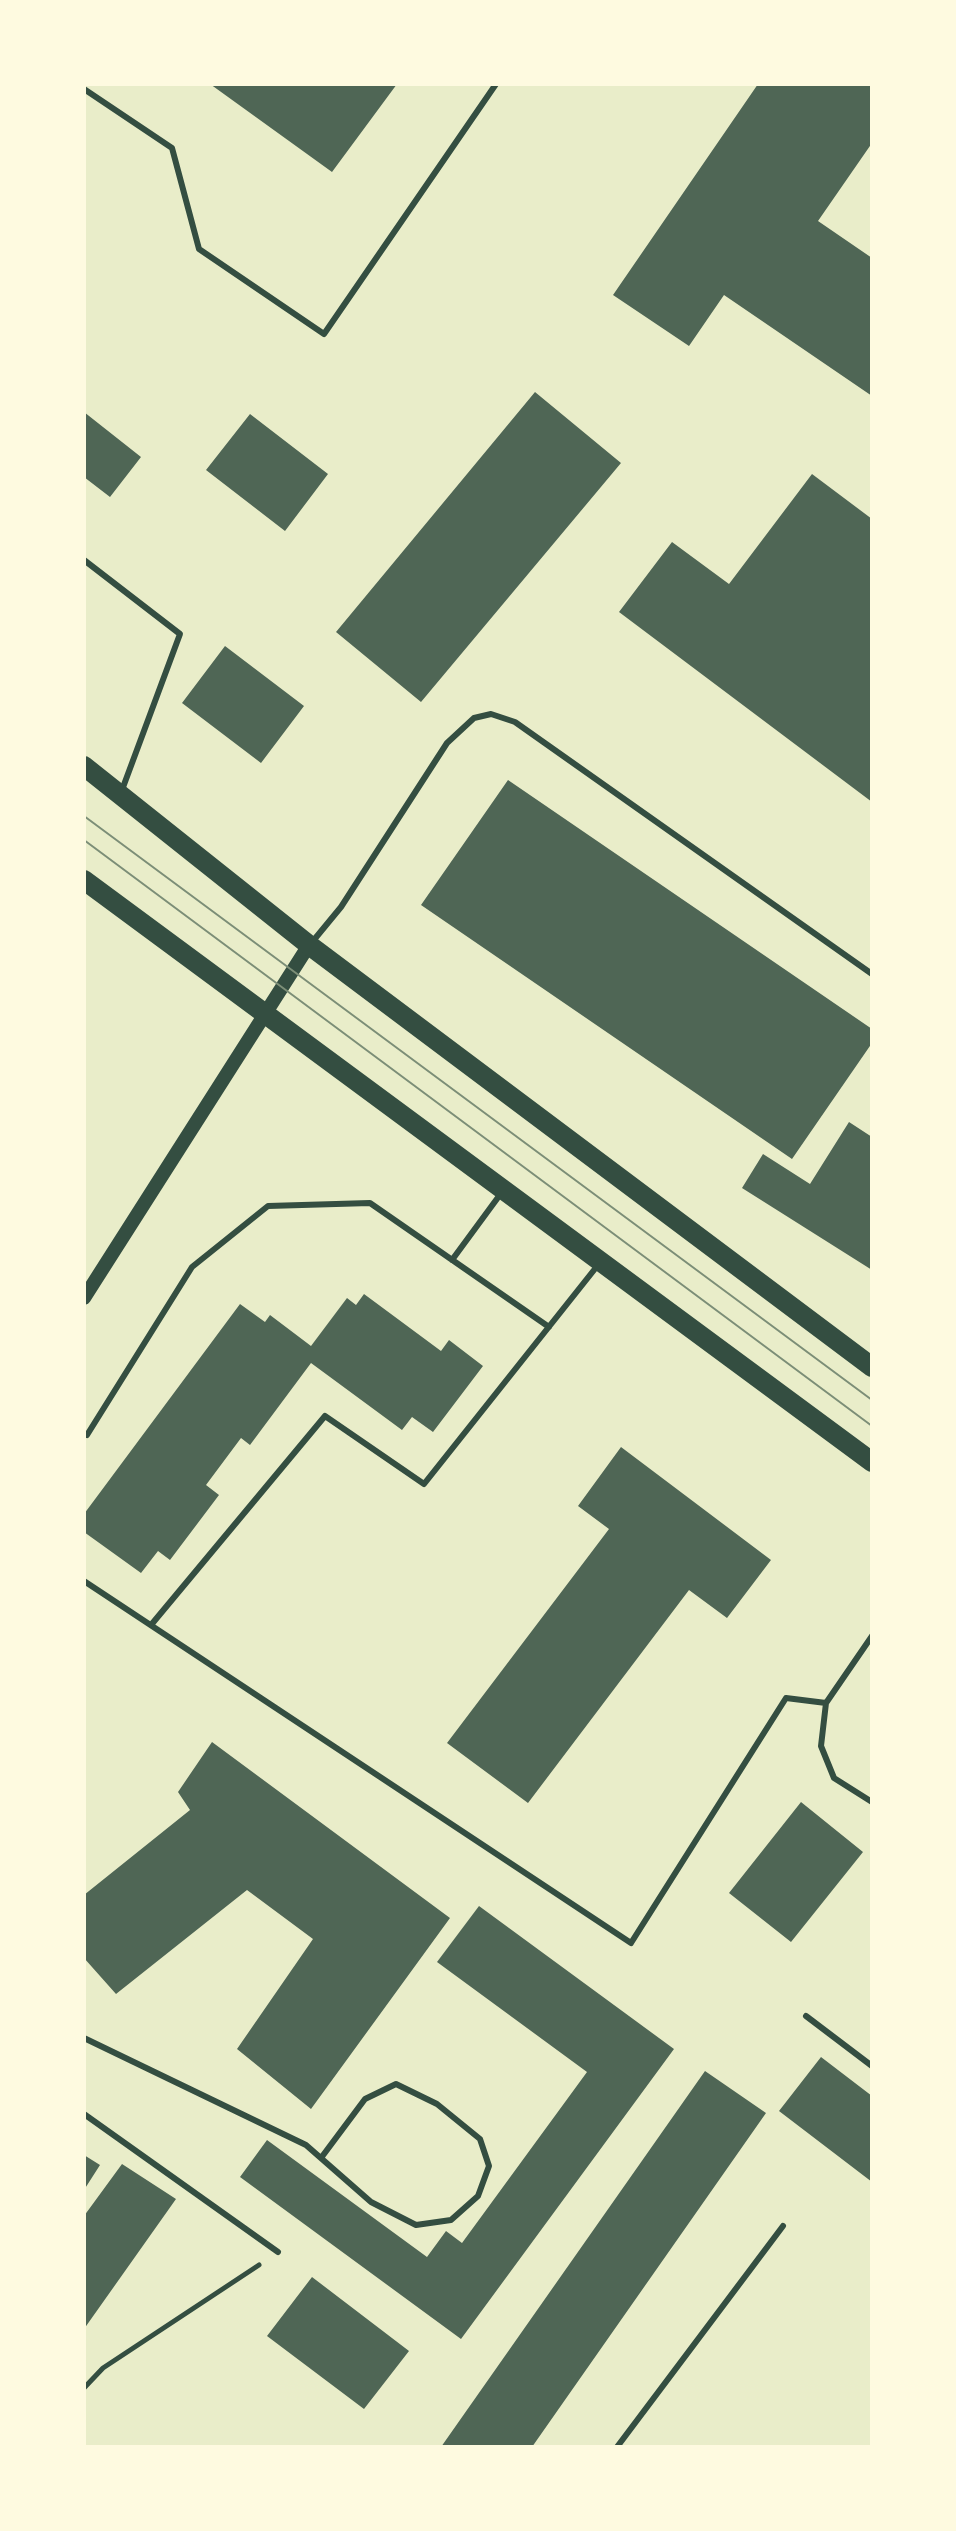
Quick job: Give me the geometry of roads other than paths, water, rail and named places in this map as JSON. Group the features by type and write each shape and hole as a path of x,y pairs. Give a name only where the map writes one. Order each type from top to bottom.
{"main road":[{"path":"84,766 309,945 872,1367"},
{"path":"84,880 872,1462"}],"street":[{"path":"84,1298 309,945"}],"lane":[{"path":"84,89 172,148 199,249 324,334 496,84"},
{"path":"84,560 180,634 121,793"},
{"path":"309,945 341,907 447,743 474,718 491,714 515,722 872,974"},
{"path":"452,1260 504,1190"},
{"path":"87,1435 192,1267 268,1206 370,1203 549,1327"},
{"path":"151,1625 325,1416 424,1484 601,1262"},
{"path":"84,1581 631,1943 786,1698 826,1703"},
{"path":"872,1636 826,1703 821,1746 834,1778 872,1802"},
{"path":"806,2016 872,2066"},
{"path":"84,2038 306,2145 371,2202 416,2225 451,2220 478,2196 489,2166 480,2139 437,2104 396,2084 365,2099 321,2158"},
{"path":"84,2114 278,2252"},
{"path":"617,2447 783,2226"}],"tram line":[{"path":"84,816 872,1400"},
{"path":"84,840 872,1426"}]}
